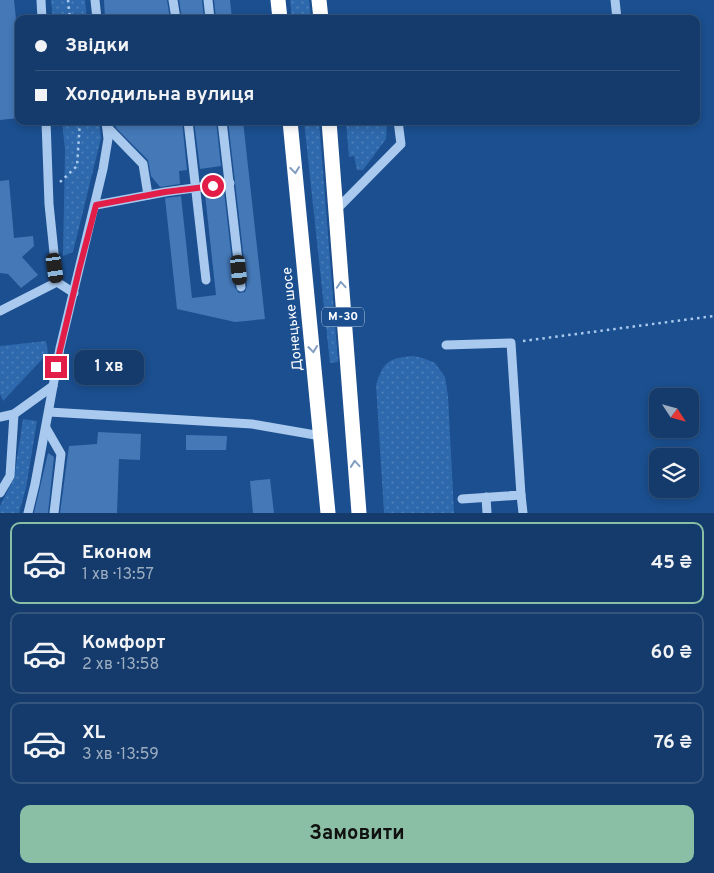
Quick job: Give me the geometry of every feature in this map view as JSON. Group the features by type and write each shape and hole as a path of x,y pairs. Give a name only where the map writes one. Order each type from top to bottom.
{"highway":[{"path":"278,0 280,15"},
{"path":"319,0 321,15"},
{"name":"Донецьке шосе","path":"290,125 328,513"},
{"name":"М-30","path":"328,125 359,513"}],"street":[{"path":"41,0 42,15"},
{"path":"95,0 97,15"},
{"path":"173,0 175,15"},
{"path":"208,0 210,15"},
{"path":"615,0 617,15"},
{"path":"46,125 51,240 57,282 74,293"},
{"path":"28,513 60,348 96,205 108,139 107,125"},
{"path":"108,125 143,164 148,194"},
{"path":"188,125 206,280"},
{"path":"223,125 241,287"},
{"path":"335,212 401,144 399,125"},
{"path":"96,205 148,194 230,183"},
{"path":"0,311 57,282"},
{"path":"446,345 512,343 523,513"},
{"path":"0,417 14,414 53,386"},
{"path":"49,412 252,424 321,436"},
{"path":"0,493 10,476 14,414"},
{"path":"46,428 61,454 54,513"},
{"path":"462,499 521,495"},
{"path":"486,498 487,513"}],"path":[{"path":"68,0 70,15"},
{"path":"49,193 77,166 80,125"},
{"path":"512,343 714,316"}],"shaded area":[{"path":"51,0 85,0 87,15 53,15"},
{"path":"290,0 309,0 311,15 292,15"},
{"path":"62,125 99,125 101,138 73,252 63,256 65,150"},
{"path":"304,125 319,125 338,362 330,363"},
{"path":"346,125 387,125 386,139 363,170 357,170 354,156 349,157"},
{"path":"46,341 48,353 3,401 0,394 0,346"},
{"path":"413,356 435,363 445,377 448,396 454,513 384,513 376,385 384,366 392,360"},
{"path":"23,419 37,421 26,488 19,513 0,513 0,506 14,478"}],"building":[{"path":"0,0 14,0 15,118 0,120"},
{"path":"104,0 167,0 169,15 105,15"},
{"path":"179,0 202,0 204,15 181,15"},
{"path":"214,0 230,0 232,15 216,15"},
{"path":"116,125 182,125 187,170 179,171 180,184 160,187 151,176 148,160 116,128"},
{"path":"194,125 216,125 221,166 200,169"},
{"path":"228,125 243,125 265,319 235,322 177,309 165,198 181,196 192,298 216,295 205,194 224,191 235,288 239,293 245,292 247,286"},
{"path":"9,180 14,238 33,236 34,246 22,257 38,275 21,288 8,274 0,273 0,181"},
{"path":"98,432 141,434 140,460 119,459 117,513 60,513 69,446 97,444"},
{"path":"186,435 227,436 226,450 186,450"},
{"path":"48,453 54,457 48,513 34,513"},
{"path":"270,479 274,513 253,513 250,481"}],"route":[{"path":"56,367 96,205 165,192 213,186"}]}
